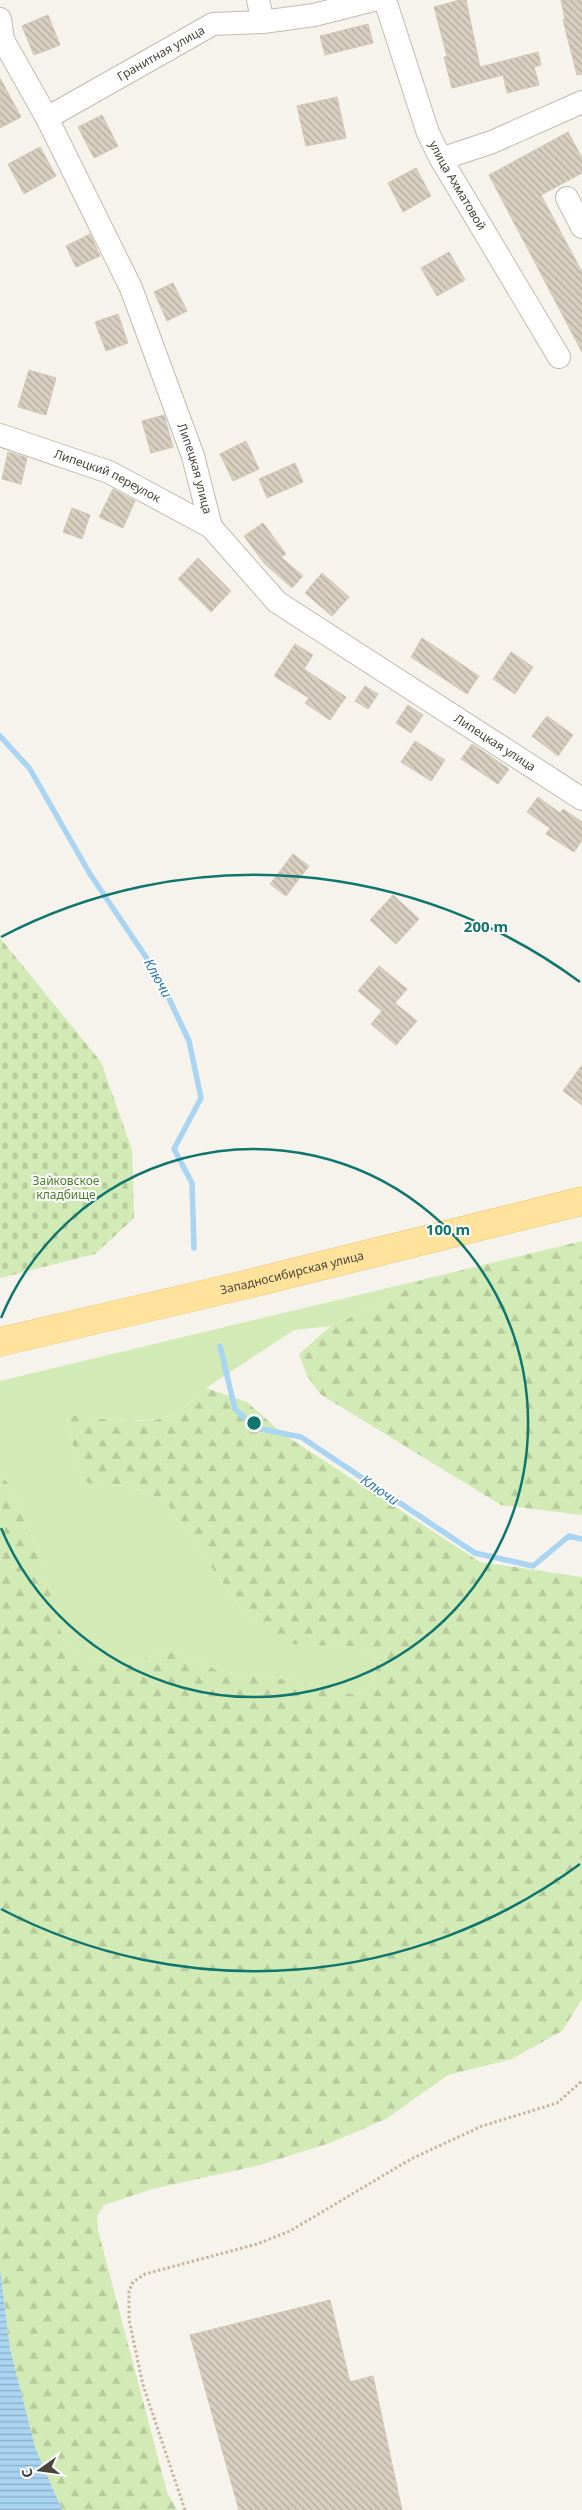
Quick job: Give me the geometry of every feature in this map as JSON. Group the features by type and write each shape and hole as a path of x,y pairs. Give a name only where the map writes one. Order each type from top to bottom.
{"main road":[{"name":"Западносибирская улица","path":"0,1342 244,1285 582,1201"}],"street":[{"path":"258,0 264,22"},
{"name":"Гранитная улица","path":"47,118 213,24 264,22 314,15 373,0"},
{"name":"улица Ахматовой","path":"385,0 428,133 558,357"},
{"name":"Липецкая улица","path":"1,33 47,118 130,288 193,456 211,527 277,602 582,799"},
{"path":"442,159 492,142 582,102"},
{"path":"567,198 582,227"},
{"name":"Липецкий переулок","path":"0,436 109,472 211,527"}],"path":[{"path":"185,2510 143,2385 130,2320 129,2291 133,2282 145,2274 257,2244 290,2231 411,2158 482,2126 557,2103 582,2081"}],"green space":[{"name":"Зайковское кладбище","path":"0,938 101,1062 132,1150 134,1218 95,1254 0,1278"},
{"path":"582,1241 582,1515 501,1505 320,1394 307,1376 299,1354 331,1326 385,1302 421,1280"},
{"path":"421,1280 385,1302 331,1326 294,1330 206,1388 179,1412 160,1419 128,1421 67,1416 76,1458 85,1480 99,1486 126,1486 149,1494 169,1506 250,1622 285,1644 361,1647 368,1652 373,1657 376,1667 373,1679 366,1693 355,1695 293,1680 218,1671 193,1658 170,1652 118,1665 87,1660 63,1639 37,1547 8,1483 0,1475 0,1381"},
{"path":"206,1388 247,1402 283,1434 480,1562 582,1577 582,1999 562,2031 512,2059 448,2075 386,2119 330,2143 260,2165 152,2189 104,2205 97,2216 98,2230 167,2492 177,2510 62,2510 35,2447 10,2349 0,2269 0,1475 8,1483 37,1547 63,1639 87,1660 118,1665 170,1652 193,1658 218,1671 293,1680 355,1695 366,1693 373,1679 376,1667 373,1657 361,1647 285,1644 266,1637 250,1622 169,1506 154,1496 138,1489 126,1486 98,1486 85,1480 76,1458 67,1415 125,1421 156,1420 180,1411"}],"water":[{"path":"0,2269 10,2349 35,2447 62,2510 0,2510"}],"building":[{"path":"466,0 480,67 538,52 541,65 534,67 539,85 507,93 503,75 452,88 444,57 447,56 434,7"},
{"path":"561,0 582,0 582,74 577,75 563,20 565,19"},
{"path":"48,15 60,45 34,55 22,26"},
{"path":"368,24 373,43 325,55 320,36"},
{"path":"0,78 21,117 0,128"},
{"path":"337,97 346,138 306,146 297,106"},
{"path":"102,115 118,146 94,158 78,127"},
{"path":"568,132 582,158 582,173 541,195 582,272 582,352 489,175"},
{"path":"40,147 56,176 24,194 8,164"},
{"path":"416,168 431,196 403,212 388,183"},
{"path":"90,234 100,256 76,267 66,246"},
{"path":"449,252 465,280 437,296 421,268"},
{"path":"173,283 187,311 167,321 154,292"},
{"path":"118,314 128,343 106,351 95,322"},
{"path":"29,370 56,378 46,415 18,407"},
{"path":"164,415 173,447 151,453 142,421"},
{"path":"246,441 259,469 233,481 220,454"},
{"path":"8,452 27,458 21,484 2,479"},
{"path":"295,463 303,482 267,498 259,479"},
{"path":"113,489 135,501 123,528 99,517"},
{"path":"72,508 90,515 82,539 63,532"},
{"path":"263,523 286,554 281,557 303,576 292,588 264,563 244,536"},
{"path":"198,558 231,591 211,612 178,579"},
{"path":"322,573 349,597 332,616 305,593"},
{"path":"422,638 479,676 467,694 411,657"},
{"path":"295,644 313,655 304,669 346,697 330,720 305,703 309,698 274,676"},
{"path":"511,652 533,667 515,694 493,679"},
{"path":"365,686 378,694 368,709 355,701"},
{"path":"408,705 423,715 411,733 396,723"},
{"path":"547,716 573,735 558,756 532,736"},
{"path":"415,741 445,760 431,781 401,762"},
{"path":"472,744 509,769 498,784 461,759"},
{"path":"538,797 560,813 563,809 582,822 582,840 574,852 546,834 550,828 527,812"},
{"path":"293,854 309,866 286,896 270,884"},
{"path":"393,895 419,919 396,944 370,920"},
{"path":"379,966 407,989 395,1003 417,1021 396,1045 371,1024 382,1011 358,991"},
{"path":"582,1065 582,1105 563,1091"},
{"path":"330,2300 350,2382 373,2376 402,2510 239,2510 190,2335"}],"waterway":[{"name":"Ключи","path":"0,736 30,769 90,874 158,975 189,1041 201,1098 174,1149 192,1183 194,1248"},
{"name":"Ключи","path":"220,1346 235,1409 256,1428 301,1437 475,1553 533,1566 569,1536 582,1539"}]}
